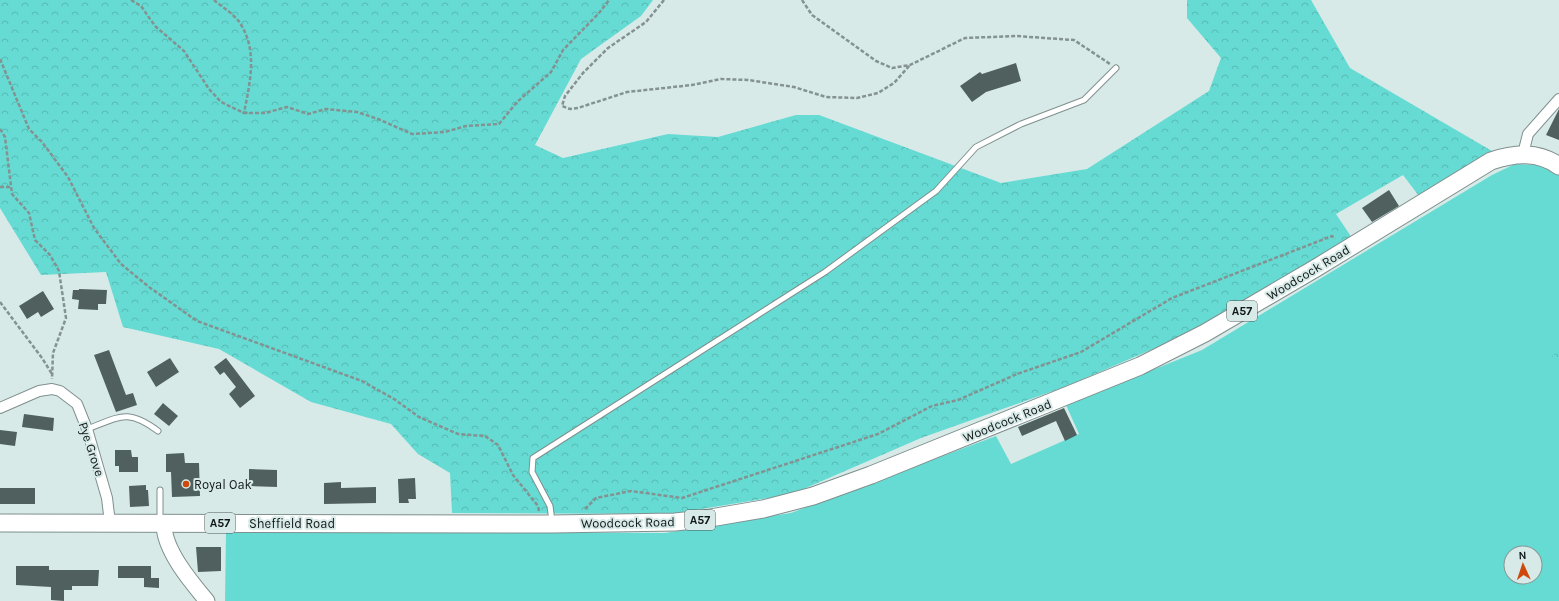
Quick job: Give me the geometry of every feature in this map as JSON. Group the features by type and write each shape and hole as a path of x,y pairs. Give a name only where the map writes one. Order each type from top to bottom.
{"main road":[{"name":"Woodcock Road","path":"441,523 571,524 675,522 704,519 763,509 834,489 1140,366 1205,333 1344,251 1491,161 1508,155 1523,154"},
{"name":"A57","path":"1523,154 1539,156 1559,166"},
{"name":"Sheffield Road","path":"0,523 441,523"}],"street":[{"path":"1523,154 1528,134 1559,98"},
{"path":"0,408 39,391 52,389"},
{"name":"Pye Grove","path":"52,389 60,391 77,404 87,429 107,498 110,523"},
{"path":"162,523 163,533 168,545 192,583 207,601"}],"lane":[{"path":"552,524 550,506 532,472 533,458 825,272 936,191 976,147 1021,124 1084,100 1116,68"},
{"path":"87,429 128,416 141,419 158,431"},
{"path":"160,490 162,523"}],"path":[{"path":"131,0 141,6 155,26 184,51 210,89 221,102 244,113 265,113 287,107 308,114 326,109 357,112 378,118 412,134 445,132 466,126 499,124 517,102 551,72 563,50 599,13 609,0"},
{"path":"214,0 239,22 251,52 251,78 244,113"},
{"path":"664,0 646,22 608,48 583,74 565,96 562,106 570,109 578,108 627,92 692,85 721,79 748,80 794,87 826,97 857,98 878,92 894,83 910,65"},
{"path":"802,0 812,14 876,61 892,68 910,65 965,38 1016,36 1074,40 1116,68"},
{"path":"0,59 29,129 42,142 68,177 94,228 121,264 149,287 197,321 362,381 394,399 419,417 458,434 485,436 498,445 513,475 538,506"},
{"path":"0,129 5,137 12,194 29,213 35,240 50,255 59,271 66,318 53,353 52,389"},
{"path":"0,187 11,187"},
{"path":"571,524 596,498 631,491 682,498 878,434 932,406 958,400 1017,374 1081,352 1172,298 1332,236 1344,251"},
{"path":"0,302 42,358 52,375"}],"green space":[{"path":"0,0 653,0 641,16 581,59 535,145 563,158 668,134 718,137 796,115 819,115 1001,183 1087,169 1209,91 1221,58 1187,18 1187,0 1311,0 1350,68 1492,151 1419,196 1403,175 1336,214 1352,238 1211,324 1067,386 921,438 792,494 671,514 452,513 450,473 418,454 391,424 311,402 219,349 123,327 106,272 41,275 0,208"},
{"path":"1515,164 1538,165 1559,175 1559,601 225,601 226,531 665,533 791,513 996,436 1011,464 1079,434 1066,405 1202,350 1492,175"},
{"path":"1559,350 1559,364 1546,362"}],"building":[{"path":"1016,63 1021,81 986,92 972,102 960,86 980,72 982,74"},
{"path":"1559,109 1559,140 1546,135"},
{"path":"1389,190 1399,206 1372,222 1362,208"},
{"path":"73,290 107,290 106,304 98,304 98,310 78,309 79,300 72,299"},
{"path":"43,291 54,309 41,317 38,312 27,319 19,306"},
{"path":"109,350 126,395 133,393 137,405 116,412 94,355"},
{"path":"170,358 179,372 156,387 147,372"},
{"path":"226,358 255,396 240,408 229,394 236,387 224,372 220,375 214,367"},
{"path":"163,403 178,416 169,426 154,414"},
{"path":"1064,408 1077,435 1065,441 1056,421 1022,436 1018,427"},
{"path":"24,414 54,418 53,431 22,427"},
{"path":"0,430 17,432 15,446 0,444"},
{"path":"115,450 131,450 132,457 138,457 138,472 119,472 119,466 115,466"},
{"name":"Royal Oak","path":"184,453 185,463 199,463 200,496 172,497 171,472 166,472 166,454"},
{"path":"249,469 277,470 277,487 249,486"},
{"path":"415,478 416,499 408,499 409,503 399,503 398,479"},
{"path":"341,482 341,488 376,487 376,503 324,504 324,483"},
{"path":"146,485 146,490 148,490 149,506 130,507 129,486"},
{"path":"0,488 35,488 35,504 0,504"},
{"path":"196,547 221,547 221,571 198,572"},
{"path":"16,566 49,566 49,570 99,570 98,586 72,586 72,590 64,590 64,601 51,600 51,587 16,585"},
{"path":"118,566 151,566 151,578 118,578"},
{"path":"144,578 159,578 159,588 144,587"}],"place":[{"name":"Royal Oak","path":"186,484"}]}
